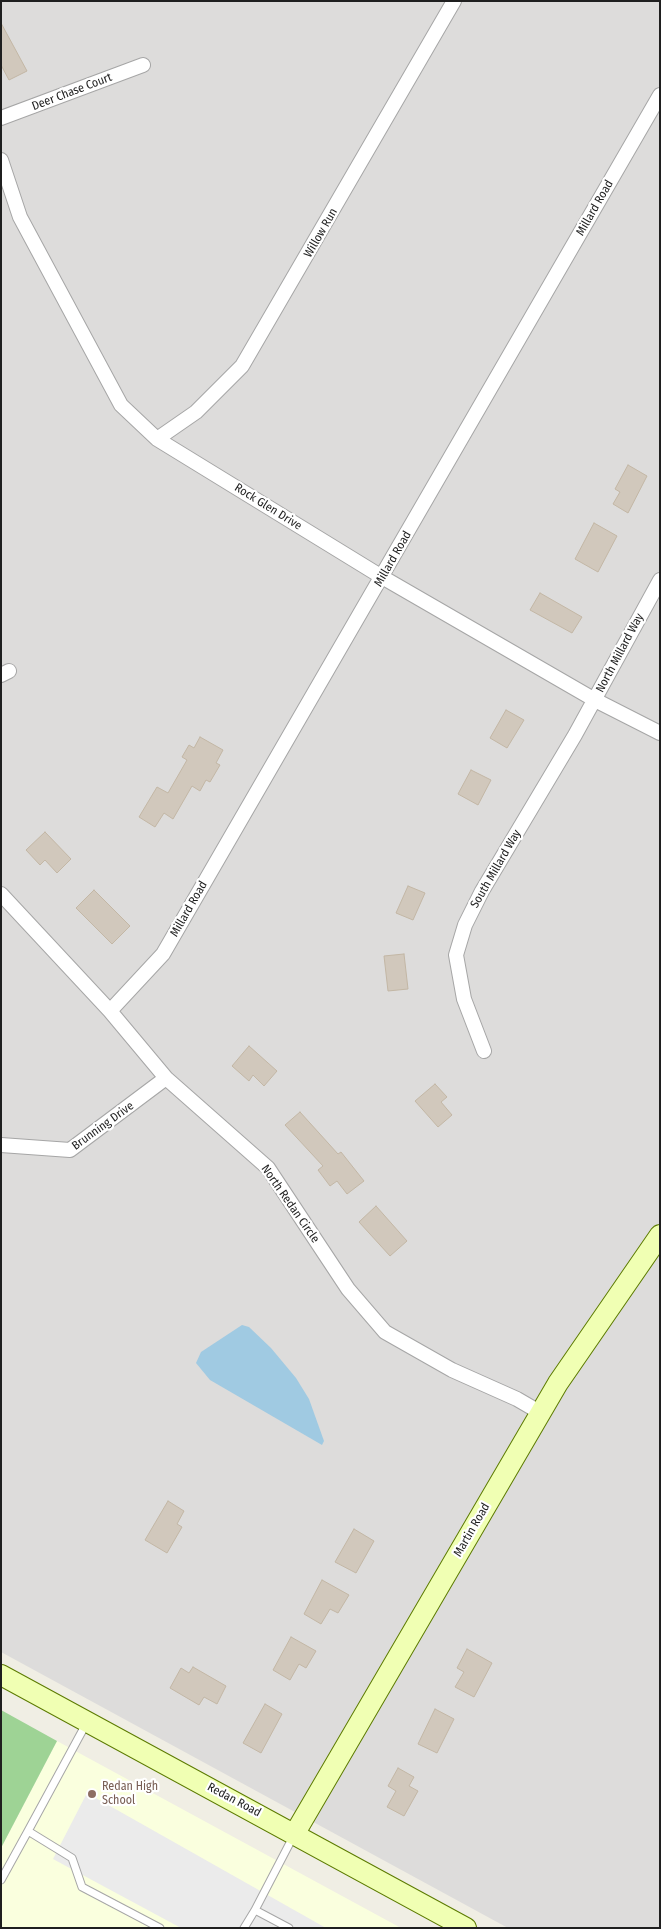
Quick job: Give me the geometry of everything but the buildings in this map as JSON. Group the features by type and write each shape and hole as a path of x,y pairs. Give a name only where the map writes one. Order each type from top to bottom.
{"street":[{"name":"Willow Run","path":"157,439 196,412 242,366 454,1"},
{"name":"Deer Chase Court","path":"1,118 143,65"},
{"name":"Millard Road","path":"110,1011 163,954 660,95"},
{"name":"Rock Glen Drive","path":"1,160 20,217 32,242 121,405 157,439 382,577 595,700 660,733"},
{"name":"North Millard Way","path":"595,700 660,580"},
{"name":"South Millard Way","path":"484,1051 464,999 456,955 465,925 482,891 595,700"},
{"name":"North Redan Circle","path":"1,894 110,1011 166,1078 268,1168 348,1289 385,1332 452,1370 517,1399 541,1412"},
{"name":"Brunning Drive","path":"1,1145 70,1150 166,1078"},
{"name":"Martin Road","path":"295,1833 563,1375 660,1234"},
{"name":"Redan Road","path":"1,1675 295,1833 466,1928"}],"lane":[{"path":"1,1880 87,1721"},
{"path":"28,1832 72,1858 82,1887 160,1928"},
{"path":"244,1928 295,1833"},
{"path":"255,1910 288,1928"}],"shaded area":[{"path":"1,1 660,1 660,1928 508,1928 1,1652"},
{"name":"Redan High School","path":"57,1741 401,1928 1,1928 1,1848"},
{"path":"87,1793 326,1928 181,1928 53,1859"}],"green space":[{"path":"1,1710 57,1741 1,1848"}],"water":[{"path":"242,1325 249,1327 271,1348 296,1378 309,1399 324,1441 322,1445 210,1380 196,1363 201,1352"}],"place":[{"name":"Redan High School","path":"92,1794"}]}
